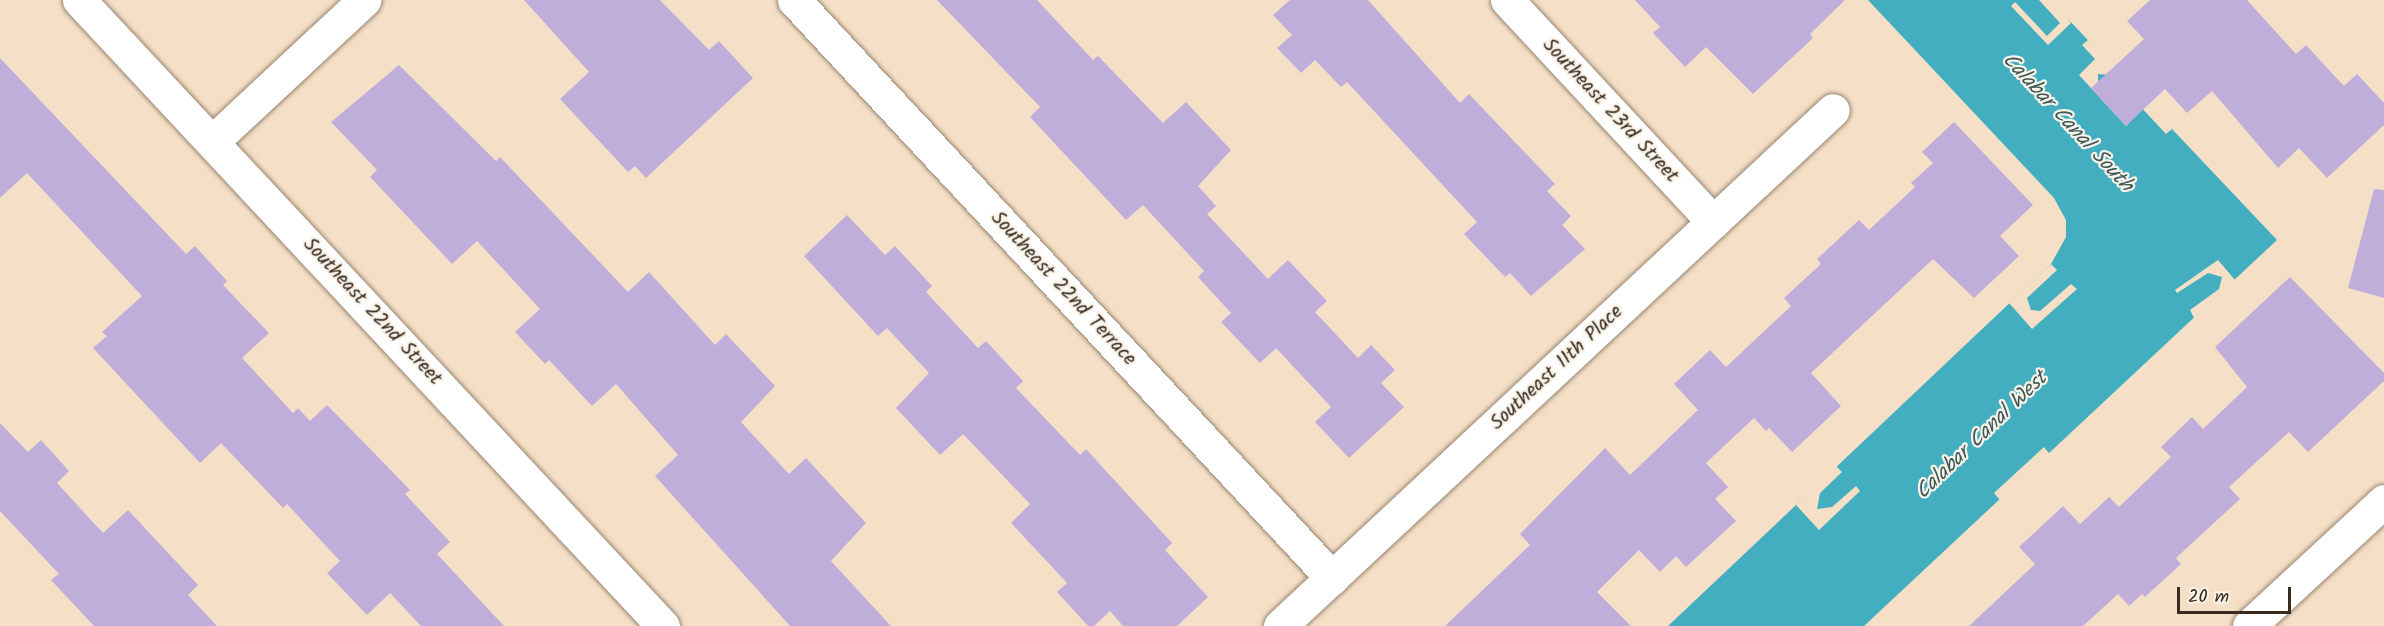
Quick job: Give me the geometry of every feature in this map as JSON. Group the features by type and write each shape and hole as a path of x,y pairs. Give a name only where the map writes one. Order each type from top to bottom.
{"street":[{"name":"Southeast 22nd Street","path":"79,0 663,626"},
{"path":"213,141 364,0"},
{"name":"Southeast 22nd Terrace","path":"794,0 1332,578"},
{"name":"Southeast 23rd Street","path":"1507,0 1713,222"},
{"name":"Southeast 11th Place","path":"1280,626 1833,110"},
{"path":"2249,626 2384,501"}],"water":[{"path":"1868,0 2050,0 2277,240 1864,626 1668,626 2051,264 2066,237 2066,220 2054,198"}],"pier":[{"path":"2039,0 2054,0 2071,23 2048,45 2011,6 2015,2 2047,36 2060,23"},
{"path":"2088,40 2161,112 2172,129 2166,134 2111,75 2098,74 2098,88 2130,122 2126,126 2079,75 2095,59 2082,45"},
{"path":"2218,260 2235,280 2194,318 2190,310 2219,289 2222,277 2208,273 2177,293 2175,290"},
{"path":"2051,264 2057,270 2027,298 2031,310 2040,311 2071,284 2077,289 2032,329 2009,303"},
{"path":"2044,447 2052,457 2000,500 1994,493"},
{"path":"1836,466 1842,472 1820,493 1817,509 1832,507 1856,486 1860,491 1819,530 1796,505"}],"building":[{"path":"524,0 660,0 709,50 719,41 753,78 646,178 635,166 628,172 560,99 589,72"},
{"path":"937,0 1037,0 1093,60 1098,56 1163,123 1186,102 1231,150 1198,186 1216,206 1207,214 1268,279 1288,260 1327,301 1315,312 1358,358 1371,345 1395,370 1381,383 1404,407 1349,458 1315,422 1331,407 1276,348 1260,363 1221,322 1231,313 1198,277 1204,271 1143,205 1126,220 1030,117 1040,107"},
{"path":"1290,0 1368,0 1460,103 1469,94 1555,184 1547,191 1571,216 1562,225 1585,249 1531,296 1510,273 1505,277 1464,234 1477,222 1347,82 1341,87 1315,60 1301,73 1277,48 1292,35 1273,15"},
{"path":"1635,0 1845,0 1810,34 1813,38 1753,94 1706,47 1685,67 1653,33 1660,27"},
{"path":"2150,0 2247,0 2296,54 2306,45 2344,86 2357,74 2384,103 2384,125 2327,178 2299,148 2278,168 2212,91 2187,113 2165,89 2126,126 2091,88 2144,39 2127,21"},
{"path":"0,58 186,254 195,246 227,281 223,285 269,333 242,358 293,413 298,408 310,421 327,405 381,460 410,490 405,494 450,542 437,554 504,626 421,626 390,593 367,615 327,573 340,561 287,504 283,508 221,443 200,463 93,348 107,336 102,332 142,296 27,173 0,198"},
{"path":"399,65 496,161 500,157 628,292 649,272 715,345 726,334 775,386 741,422 789,474 806,458 866,523 831,561 891,626 790,626 655,476 678,455 616,384 592,406 549,360 545,364 515,332 540,309 477,241 452,264 370,177 377,170 331,122"},
{"path":"1954,122 2033,205 2000,236 2019,256 1974,298 1933,259 1811,373 1841,406 1792,452 1769,428 1766,431 1754,418 1706,463 1728,487 1715,499 1736,521 1686,567 1676,556 1660,572 1639,550 1597,592 1631,626 1445,626 1530,545 1520,534 1605,448 1630,475 1698,410 1674,384 1710,350 1726,367 1791,306 1784,298 1821,264 1817,259 1859,220 1869,230 1915,187 1911,183 1933,163 1922,152"},
{"path":"2374,189 2384,190 2384,298 2348,288"},
{"path":"847,215 885,255 895,246 932,286 926,292 978,348 986,341 1023,381 1016,388 1080,455 1086,449 1172,543 1165,550 1208,597 1177,626 1123,626 1110,611 1094,626 1088,626 1057,592 1067,583 1011,523 1030,504 963,434 940,455 896,408 929,373 887,328 878,336 804,256"},
{"path":"2290,277 2384,373 2384,381 2308,452 2289,432 2229,487 2240,499 2176,558 2181,564 2145,597 2142,594 2129,606 2118,594 2083,626 1969,626 2035,564 2019,547 2063,506 2080,524 2109,497 2119,507 2171,457 2161,447 2192,417 2203,429 2247,387 2215,347"},
{"path":"0,423 28,452 41,440 69,471 57,483 103,533 128,510 198,585 188,595 217,626 94,626 51,580 59,574 0,511"}],"water label":[{"name":"Calabar Canal South","path":"2067,123"},
{"name":"Calabar Canal West","path":"1982,436"}]}
